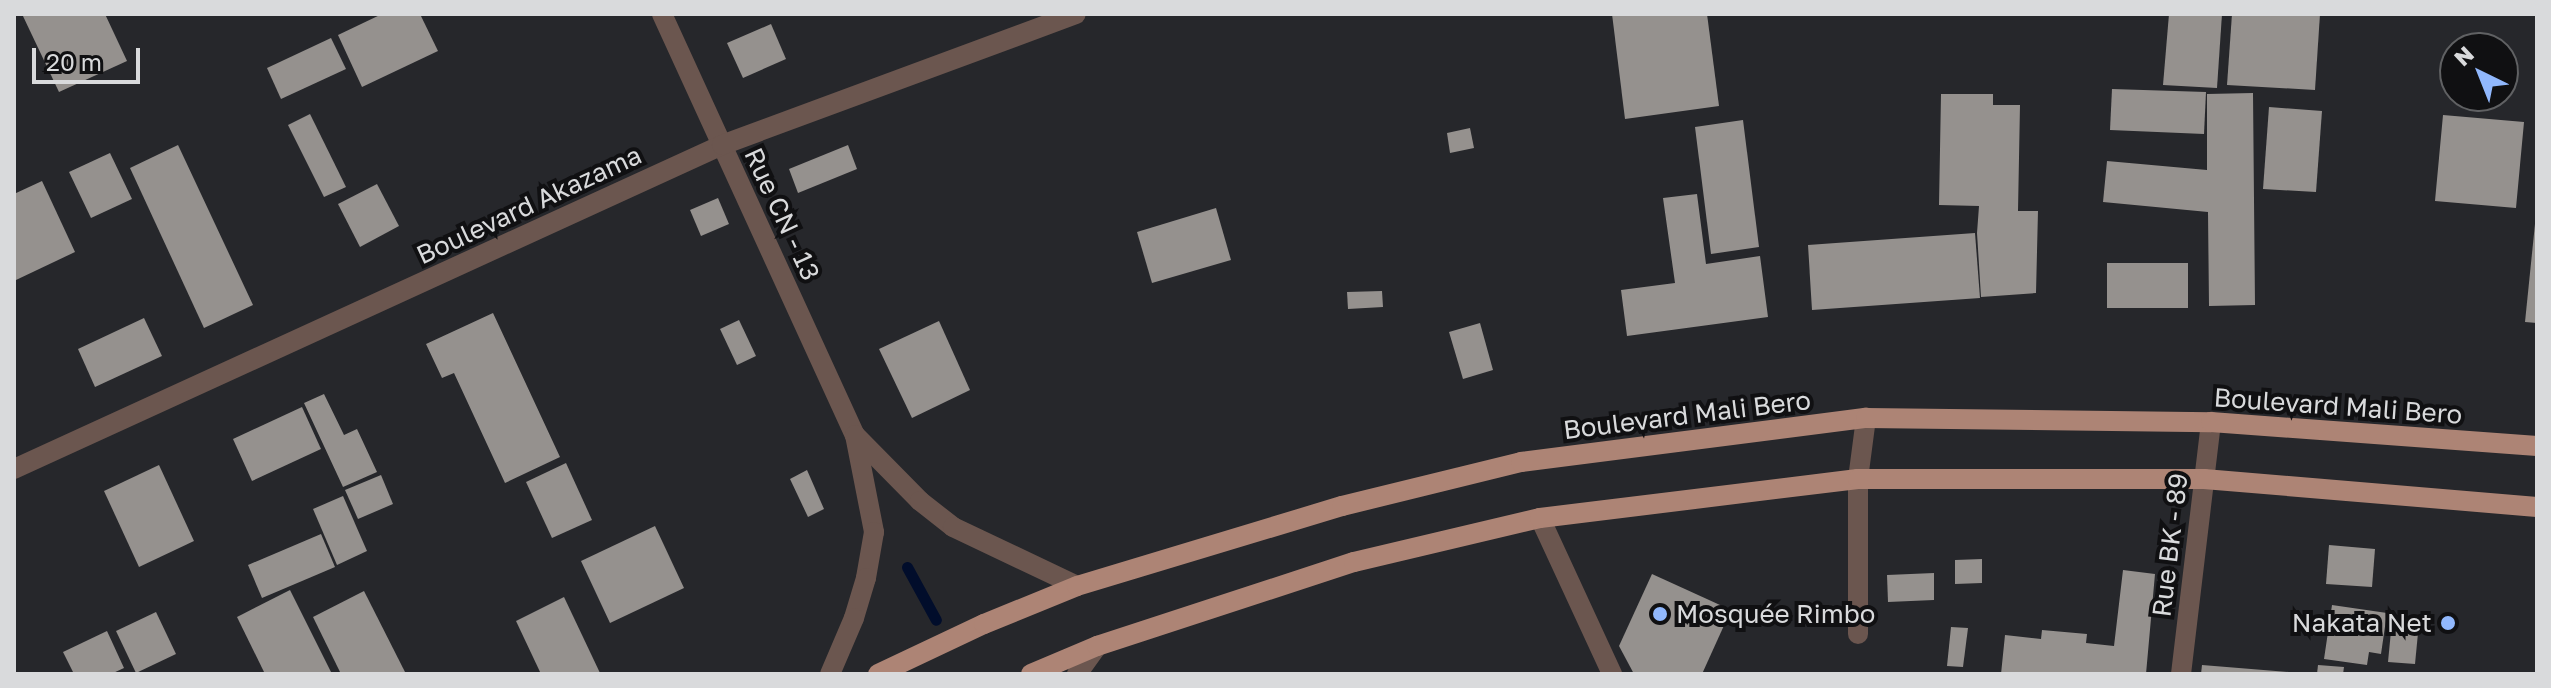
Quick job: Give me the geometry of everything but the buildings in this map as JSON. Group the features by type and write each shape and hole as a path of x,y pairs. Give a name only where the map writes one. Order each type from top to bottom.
{"main road":[{"name":"Boulevard Mali Bero","path":"878,674 984,624 1077,586 1342,506 1521,462 1866,418 2211,422 2537,446"},
{"path":"1031,674 1097,646 1354,562 1540,518 1858,479 2204,479 2537,507"}],"street":[{"name":"Rue CN - 13","path":"662,14 855,435 874,532 866,578 854,618 830,674"},
{"name":"Boulevard Akazama","path":"14,469 722,145 1076,14"},
{"path":"1858,634 1858,479 1866,418"},
{"name":"Rue BK - 89","path":"2181,674 2211,422"},
{"name":"Rue CN - 13","path":"855,435 920,501 953,527 1077,586"},
{"path":"1540,518 1612,674"},
{"path":"1077,674 1097,646"}],"waterway":[{"path":"907,567 936,620"}],"place":[{"name":"Mosquée Rimbo","path":"1660,614"},
{"name":"Nakata Net","path":"2448,623"}]}
